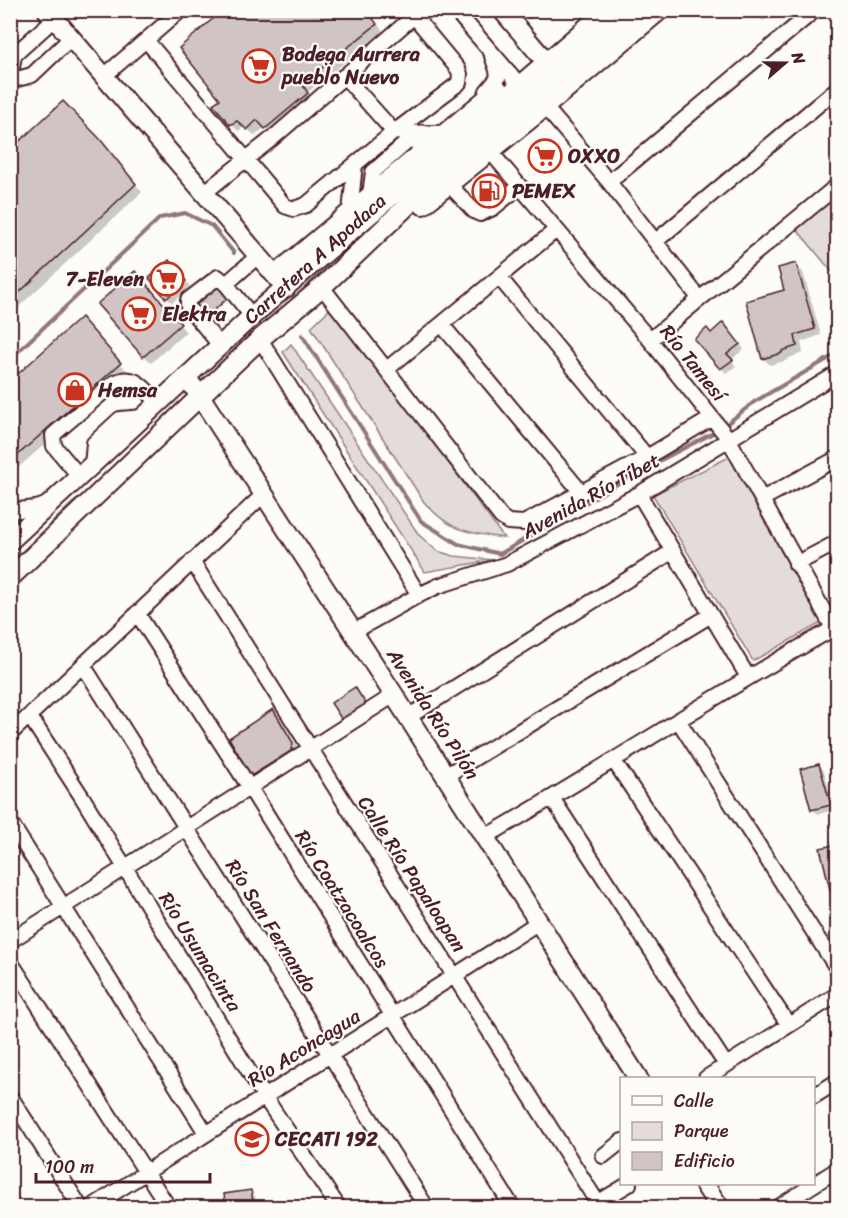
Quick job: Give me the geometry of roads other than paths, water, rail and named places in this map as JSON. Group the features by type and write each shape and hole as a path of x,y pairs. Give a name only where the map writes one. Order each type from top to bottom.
{"main road":[{"path":"502,10 548,63"},
{"path":"521,92 591,10"},
{"name":"Carretera A Apodaca","path":"10,578 260,339 325,284 365,245 485,145 521,92 548,63 608,10"},
{"name":"Carretera A Apodaca","path":"548,63 636,10"},
{"path":"51,15 280,281 350,212 486,98 521,92 660,10"},
{"name":"Carretera A Apodaca","path":"10,541 252,316 280,281 521,92"},
{"name":"Avenida Río Pilón","path":"186,377 394,695 637,1077"},
{"path":"705,1185 720,1208"}],"street":[{"path":"103,77 181,10"},
{"path":"455,10 521,92 609,182 699,298"},
{"path":"609,182 815,10"},
{"path":"146,40 246,159 285,206 294,209 306,206 393,132 459,82 461,79 458,69 418,13 246,159 204,193"},
{"path":"51,15 15,55 10,81 32,75 71,38"},
{"path":"486,98 487,91 498,78 494,60 488,49"},
{"path":"344,76 393,132 441,135"},
{"path":"656,241 837,88"},
{"name":"Río Tamesí","path":"485,145 650,340 727,437 796,564 836,631"},
{"path":"350,212 355,164"},
{"path":"444,179 474,211 480,214 493,208 519,187"},
{"path":"650,340 837,185"},
{"path":"387,369 556,230"},
{"path":"226,284 259,255"},
{"path":"499,277 647,457"},
{"path":"220,345 187,303 214,278 220,278 226,284 252,316"},
{"path":"325,284 387,369 501,517 508,522 524,523 714,420"},
{"path":"442,325 581,492"},
{"path":"260,339 419,595"},
{"name":"Avenida Río Tíbet","path":"353,632 438,586 507,564 639,494 727,437 837,373"},
{"path":"86,471 54,446 53,435 114,382 121,379 134,380 159,403"},
{"path":"762,499 837,458"},
{"path":"639,494 748,676"},
{"path":"10,734 263,495"},
{"path":"10,511 36,508 54,502"},
{"path":"796,564 837,542"},
{"path":"408,717 673,552"},
{"name":"Calle Río Papaloapan","path":"192,561 596,1206"},
{"name":"Río Coatzacoalcos","path":"137,613 250,788 513,1208"},
{"path":"445,776 711,615"},
{"path":"485,837 614,761 748,676 836,631"},
{"name":"Río San Fernando","path":"83,665 427,1208"},
{"path":"10,941 126,869 394,695"},
{"name":"Río Usumacinta","path":"30,717 126,869 264,1096 339,1208"},
{"path":"678,720 837,970"},
{"path":"614,761 788,1024"},
{"path":"552,798 726,1065"},
{"path":"10,822 207,1133"},
{"name":"Río Aconcagua","path":"90,1208 539,922"},
{"path":"10,961 169,1208"},
{"path":"708,1077 837,994"},
{"path":"815,1095 837,1081"},
{"path":"10,1096 81,1208"},
{"path":"603,1156 620,1142"},
{"path":"815,1183 837,1169"},
{"path":"596,1206 628,1185"},
{"path":"777,1208 812,1185"}],"waterway":[{"path":"10,359 160,218 185,213 212,226 234,253"},
{"path":"302,335 421,521 458,544 500,554 634,474 717,431"},
{"path":"723,427 754,402 838,353"}],"place":[{"name":"Bodega Aurrera pueblo Nuevo","path":"259,66"},
{"name":"OXXO","path":"545,156"},
{"name":"PEMEX","path":"489,191"},
{"name":"7-Eleven","path":"167,279"},
{"name":"Elektra","path":"139,314"},
{"name":"Hemsa","path":"75,390"},
{"name":"CECATI 192","path":"252,1139"}]}
